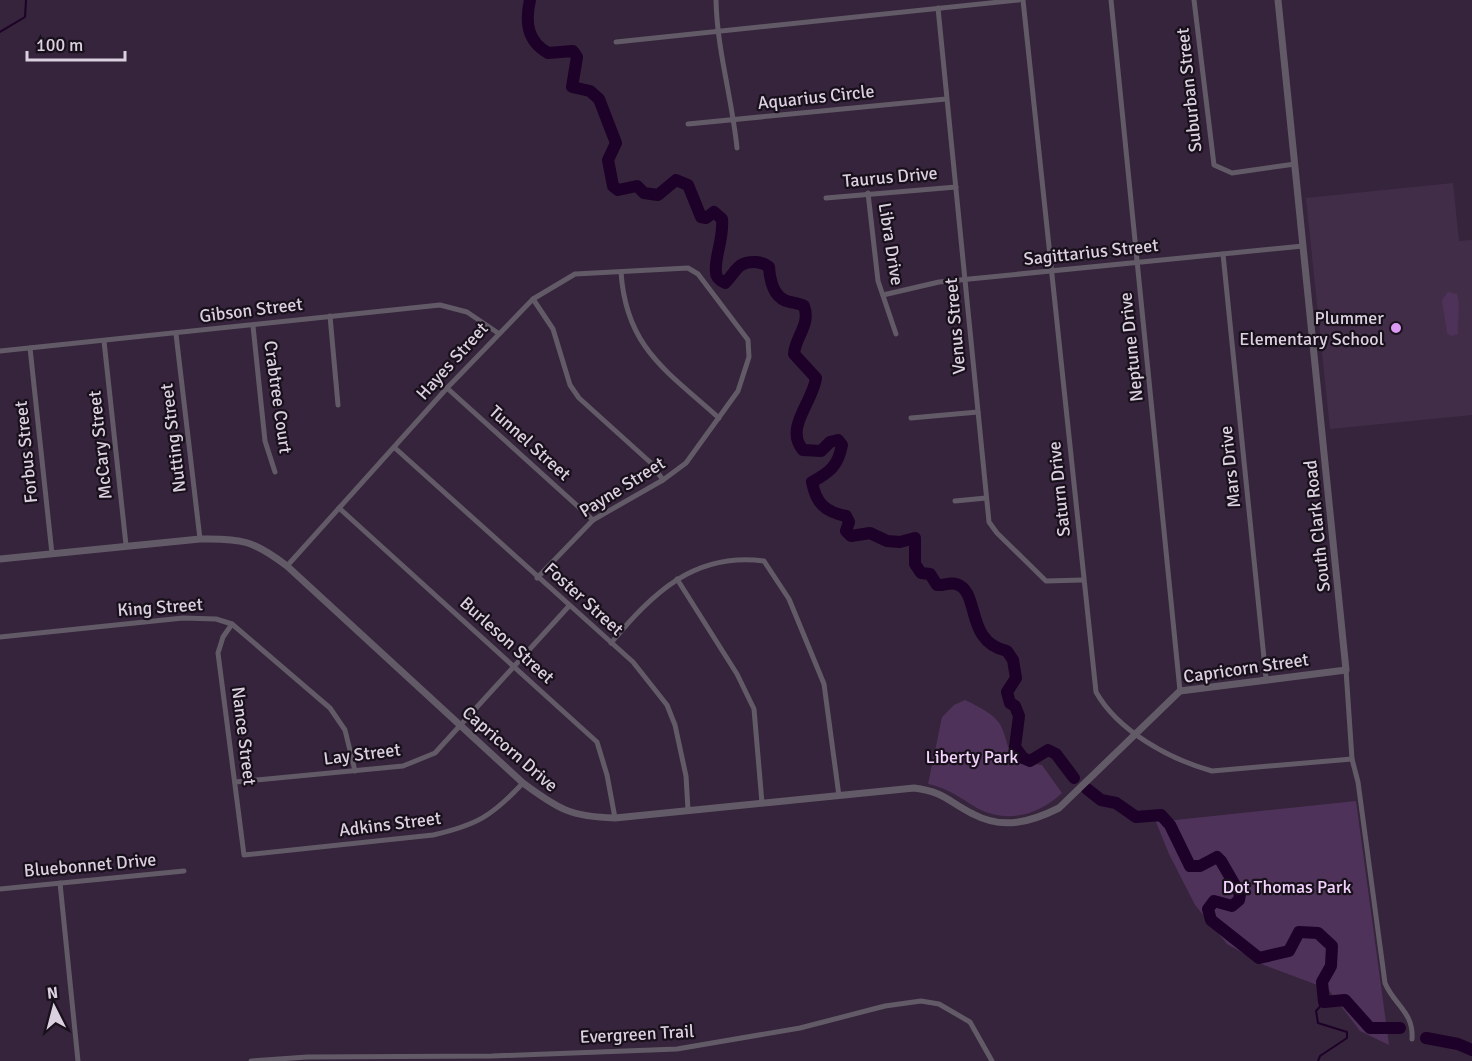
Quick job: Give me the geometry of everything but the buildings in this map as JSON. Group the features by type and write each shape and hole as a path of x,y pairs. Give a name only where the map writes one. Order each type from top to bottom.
{"street":[{"path":"716,0 716,32 734,121 736,148"},
{"path":"616,42 1021,0"},
{"name":"Saturn Drive","path":"1021,0 1096,692 1102,703 1135,734 1194,766 1212,771 1352,759"},
{"name":"Neptune Drive","path":"1111,0 1180,691"},
{"name":"Suburban Street","path":"1194,0 1214,165 1232,173 1295,164"},
{"name":"South Clark Road","path":"1278,0 1346,670 1352,759 1358,782 1385,983 1408,1014 1413,1028 1412,1039"},
{"name":"Venus Street","path":"938,8 989,522 997,533 1046,581 1058,583 1083,580"},
{"name":"Aquarius Circle","path":"688,124 946,99"},
{"name":"Taurus Drive","path":"826,198 956,187"},
{"name":"Libra Drive","path":"868,193 878,281 896,334"},
{"name":"Sagittarius Street","path":"883,295 914,287 966,280 1303,246"},
{"name":"Mars Drive","path":"1223,254 1266,678"},
{"name":"Hayes Street","path":"287,566 447,388 533,299 576,274 688,268"},
{"name":"Payne Street","path":"537,578 593,519 663,480 686,463 738,391 749,357 748,340 698,274 688,268"},
{"path":"621,272 623,296 637,336 651,357 718,418"},
{"path":"533,299 553,329 570,385 579,398 651,463 663,480"},
{"name":"Gibson Street","path":"0,351 440,305 466,312 498,333"},
{"path":"330,316 338,405"},
{"name":"Crabtree Court","path":"253,326 265,441 275,472"},
{"name":"Nutting Street","path":"176,334 200,538"},
{"name":"McCary Street","path":"104,341 126,545"},
{"name":"Forbus Street","path":"30,348 52,554"},
{"name":"Tunnel Street","path":"447,388 593,519"},
{"path":"911,418 978,412"},
{"name":"Foster Street","path":"395,448 633,663 667,705 675,725 686,776 688,810"},
{"path":"956,501 986,498"},
{"name":"Burleson Street","path":"339,508 597,742 607,775 615,818"},
{"name":"Capricorn Drive","path":"0,559 200,538 232,538 262,547 287,566 523,783 557,808 586,818 615,818 914,788 936,791 975,815 1003,824 1020,823 1059,808 1106,762"},
{"path":"611,643 641,608 685,573 738,558 764,561 789,599 824,684 839,796"},
{"path":"677,579 737,674 754,709 762,803"},
{"name":"Lay Street","path":"235,782 403,766 435,753 569,606"},
{"name":"King Street","path":"0,637 183,618 216,619 232,624"},
{"path":"232,624 330,708 345,730 355,771"},
{"name":"Nance Street","path":"232,624 223,637 219,653 244,855"},
{"name":"Capricorn Street","path":"1106,762 1180,691 1266,678 1346,670"},
{"name":"Adkins Street","path":"244,855 433,835 460,829 497,810 523,783"},
{"name":"Bluebonnet Drive","path":"0,889 184,871"},
{"path":"60,883 78,1061"},
{"name":"Evergreen Trail","path":"251,1061 307,1057 492,1056 677,1049 800,1028 885,1006 921,1001 939,1004 970,1023 992,1061"}],"shaded area":[{"name":"Plummer Elementary School","path":"1453,183 1459,241 1472,240 1472,415 1330,429 1306,198"}],"green space":[{"path":"1448,292 1457,294 1459,303 1458,334 1451,336 1447,333 1442,300"},
{"name":"Liberty Park","path":"965,700 995,718 1016,762 1042,765 1062,793 1033,812 1000,816 988,813 948,791 928,784 942,717 954,705"},
{"name":"Dot Thomas Park","path":"1356,801 1389,1045 1360,1031 1328,989 1264,965 1227,944 1195,905 1169,854 1156,822"}],"waterway":[{"path":"0,32 25,17 26,0"},
{"path":"530,0 528,23 536,43 548,53 573,51 577,57 572,87 590,91 599,99 616,143 608,160 613,186 618,190 637,186 644,193 658,195 676,180 688,185 701,217 706,218 714,212 722,219 722,234 716,261 716,275 719,279 725,283 745,263 763,263 769,267 770,278 777,294 785,300 804,306 806,319 794,354 816,378 798,424 798,442 803,450 821,451 830,442 838,440 842,445 832,468 812,482 819,501 833,512 846,516 849,522 846,531 851,536 870,533 887,541 900,542 915,538 915,564 921,573 930,574 937,585 956,584 964,589 984,638 993,646 1007,651 1013,660 1016,678 1007,692 1010,703 1015,706 1019,716 1015,747 1023,758 1030,761 1048,750 1056,754 1074,778"},
{"path":"1087,789 1101,800 1116,803 1136,817 1161,815 1170,825 1190,866 1200,866 1217,857 1240,894 1239,900 1232,906 1214,901 1208,909 1211,920 1259,958 1289,951 1299,932 1318,933 1332,946 1331,966 1322,982 1324,1002 1345,1000 1370,1028 1400,1028"},
{"path":"1318,1061 1320,1056 1347,1038 1347,1032 1318,1023 1316,1011 1324,1002"},
{"path":"1426,1038 1458,1044 1472,1050"}],"place":[{"name":"Plummer Elementary School","path":"1396,328"}]}
